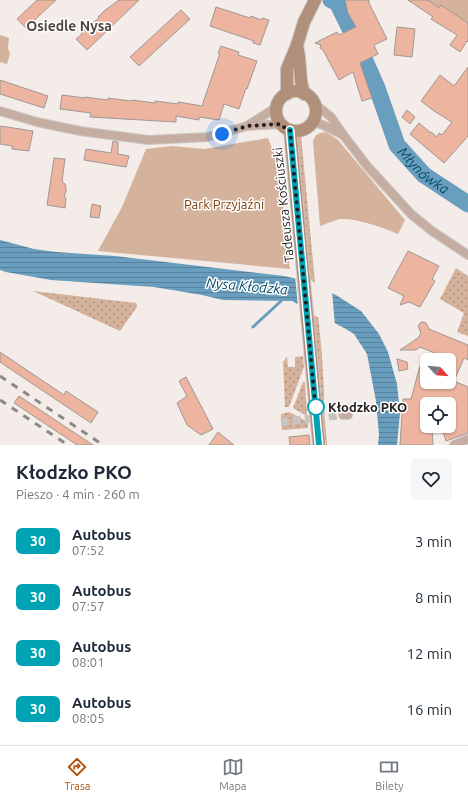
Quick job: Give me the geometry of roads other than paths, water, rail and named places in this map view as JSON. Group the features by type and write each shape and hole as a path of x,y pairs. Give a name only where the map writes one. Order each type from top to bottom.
{"street":[{"path":"287,94 287,69 312,4"},
{"path":"297,45 304,94"},
{"path":"247,126 285,127 295,131 306,129 313,122 315,116 316,110 312,99 304,94 293,92 287,94 280,100 276,113 278,119 285,127"},
{"path":"314,103 332,117 344,136 368,166 411,214 432,231 467,254"},
{"path":"0,111 36,122 80,131 148,140 208,138 247,126 277,108"},
{"path":"313,122 323,125 344,136"},
{"name":"Tadeusza Kościuszki","path":"285,127 304,271 319,445"},
{"path":"454,445 468,439"}],"water":[{"name":"Nysa Kłodzka","path":"0,240 34,249 56,252 115,256 284,276 307,281 336,295 361,311 379,334 388,352 397,384 400,413 397,445 378,445 379,435 376,401 367,354 354,334 292,301 223,300 154,287 51,280 6,272 0,270"}],"waterway":[{"name":"Młynówka","path":"331,0 337,2 361,51"},
{"name":"Młynówka","path":"365,61 377,88 397,145 424,175 468,204"},
{"name":"Nysa Kłodzka","path":"253,327 282,299"}],"tunnel":[{"path":"281,422 343,415"}],"railway":[{"path":"0,376 103,445"},
{"path":"0,400 68,445"}],"place":[{"name":"Kłodzko PKO","path":"316,407"}],"district":[{"name":"Osiedle Nysa","path":"69,26"}],"park label":[{"name":"Park Przyjaźni","path":"224,204"}]}
